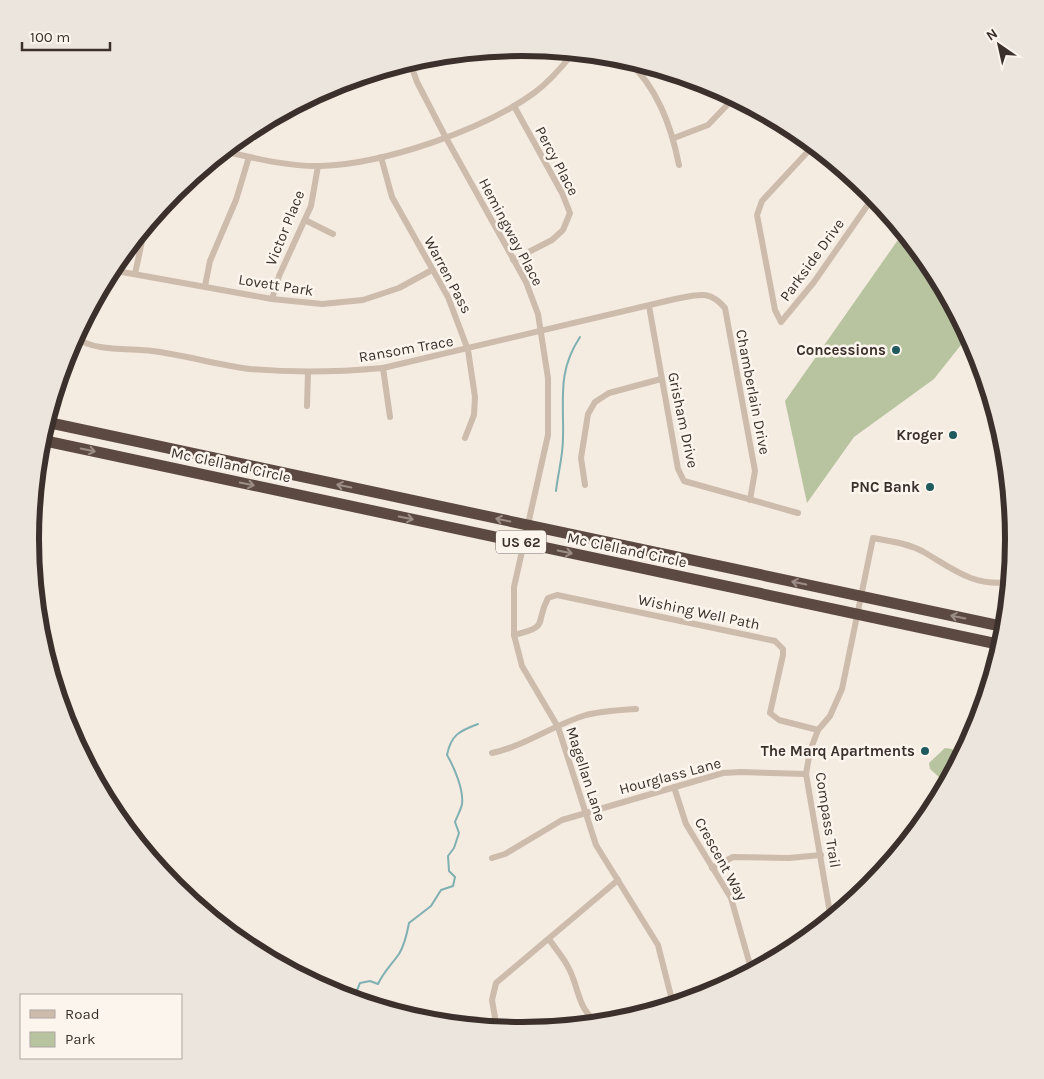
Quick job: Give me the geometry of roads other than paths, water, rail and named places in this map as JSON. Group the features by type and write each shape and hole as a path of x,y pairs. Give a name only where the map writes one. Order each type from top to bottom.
{"highway":[{"name":"Mc Clelland Circle","path":"53,423 997,625"},
{"name":"Mc Clelland Circle","path":"49,442 994,643"}],"street":[{"path":"232,153 318,166 342,165 381,157 445,136 486,120 514,106 536,91 558,72 569,58"},
{"name":"Hemingway Place","path":"413,69 417,82 445,136 526,282 538,314 548,378 548,435 523,543"},
{"path":"640,71 660,104 674,138 678,165"},
{"path":"674,138 708,125 729,103"},
{"name":"Percy Place","path":"514,106 562,193 570,213 563,230 552,240 514,260"},
{"name":"Parkside Drive","path":"809,151 762,201 758,215 775,310 781,322 814,282 869,203"},
{"path":"205,286 210,261 236,200 249,157"},
{"name":"Warren Pass","path":"381,157 392,197 448,297 468,350 476,398 474,415 465,438"},
{"name":"Victor Place","path":"272,298 279,276 311,206 318,166"},
{"path":"305,220 333,234"},
{"path":"135,274 142,242"},
{"name":"Lovett Park","path":"120,271 272,298 322,304 363,300 400,288 432,270"},
{"name":"Ransom Trace","path":"82,341 95,348 117,347 155,352 249,369 308,372 384,368 468,350 701,294 710,296"},
{"name":"Chamberlain Drive","path":"710,296 717,298 725,308 755,471 750,500"},
{"name":"Grisham Drive","path":"649,306 678,469 684,481 798,513"},
{"path":"384,368 390,417"},
{"path":"306,406 308,372"},
{"path":"585,485 581,458 588,414 595,402 609,393 661,379"},
{"name":"Compass Trail","path":"830,912 806,774 810,751 818,730 830,716 842,689 873,538 909,545 958,574 988,583 1003,582"},
{"name":"Magellan Lane","path":"523,543 512,605 514,635 522,666 558,727 596,845 658,945 672,999"},
{"name":"Wishing Well Path","path":"514,635 536,629 542,621 548,598 557,594 775,641 783,648 783,655 770,713 779,720 818,730"},
{"path":"492,753 508,750 586,715 615,710 636,709"},
{"name":"Hourglass Lane","path":"492,858 505,854 562,820 674,787 732,773 806,774"},
{"name":"Crescent Way","path":"674,787 686,824 731,898 750,965"},
{"path":"712,868 733,857 789,858 821,855"},
{"path":"496,1022 492,1000 496,983 618,880"},
{"path":"548,939 568,965 582,1007 590,1018"}],"waterway":[{"path":"556,491 563,445 563,386 568,362 580,337"},
{"path":"356,993 360,983 370,981 378,984 399,954 406,939 409,923 431,906 441,890 453,886 455,877 449,871 448,856 454,848 459,833 455,822 462,798 458,779 447,755 454,738 466,729 478,724"}],"place":[{"name":"Concessions","path":"896,350"},
{"name":"Kroger","path":"953,435"},
{"name":"PNC Bank","path":"930,487"},
{"name":"The Marq Apartments","path":"925,751"}]}
